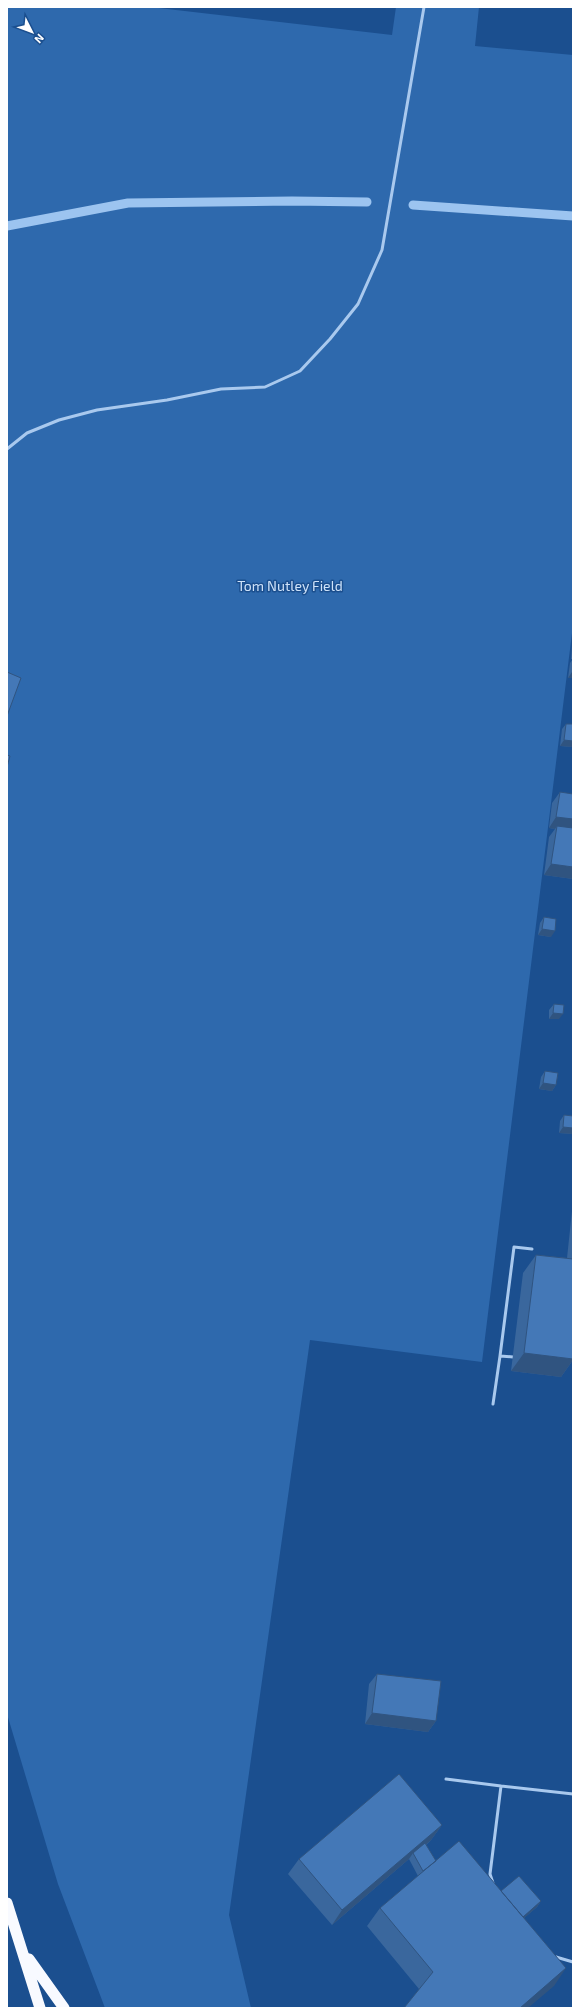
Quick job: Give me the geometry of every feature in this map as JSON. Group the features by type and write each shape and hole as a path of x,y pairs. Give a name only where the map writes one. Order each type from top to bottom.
{"highway":[{"path":"7,1903 40,2008"},
{"path":"23,1951 64,2008"}],"lane":[{"path":"7,449 27,433 59,420 97,410 167,400 221,389 265,387 300,371 330,339 358,304 382,250 424,7"},
{"path":"493,1404 514,1247 532,1249"},
{"path":"500,1356 513,1357"},
{"path":"446,1779 573,1794"},
{"path":"495,1889 490,1874 500,1786"},
{"path":"552,1953 556,1958 573,1962"}],"green space":[{"name":"Tom Nutley Field","path":"7,7 150,7 392,35 396,7 479,7 475,46 573,55 573,625 482,1362 310,1340 229,1915 251,2008 105,2008 58,1884 7,1714"}],"building":[{"path":"7,672 21,678 7,716"},
{"path":"566,724 573,724 573,741 564,740"},
{"path":"7,755 10,756 7,767"},
{"path":"560,792 573,794 573,819 556,817"},
{"path":"557,826 573,828 573,867 551,864"},
{"path":"544,917 556,919 555,931 542,929"},
{"path":"554,1004 564,1005 563,1014 553,1013"},
{"path":"545,1071 558,1073 556,1085 543,1083"},
{"path":"564,1115 573,1116 573,1128 563,1127"},
{"path":"536,1255 573,1259 573,1359 524,1353"},
{"path":"377,1674 441,1681 436,1721 372,1713"},
{"path":"399,1774 442,1825 342,1910 299,1859"},
{"path":"459,1841 566,1968 520,2008 404,2008 433,1972 380,1908"},
{"path":"425,1843 436,1861 423,1871 413,1853"},
{"path":"519,1876 541,1901 523,1917 501,1891"}],"waterway":[{"path":"7,226 128,203 292,201 367,202"},
{"path":"413,205 573,216"}]}
